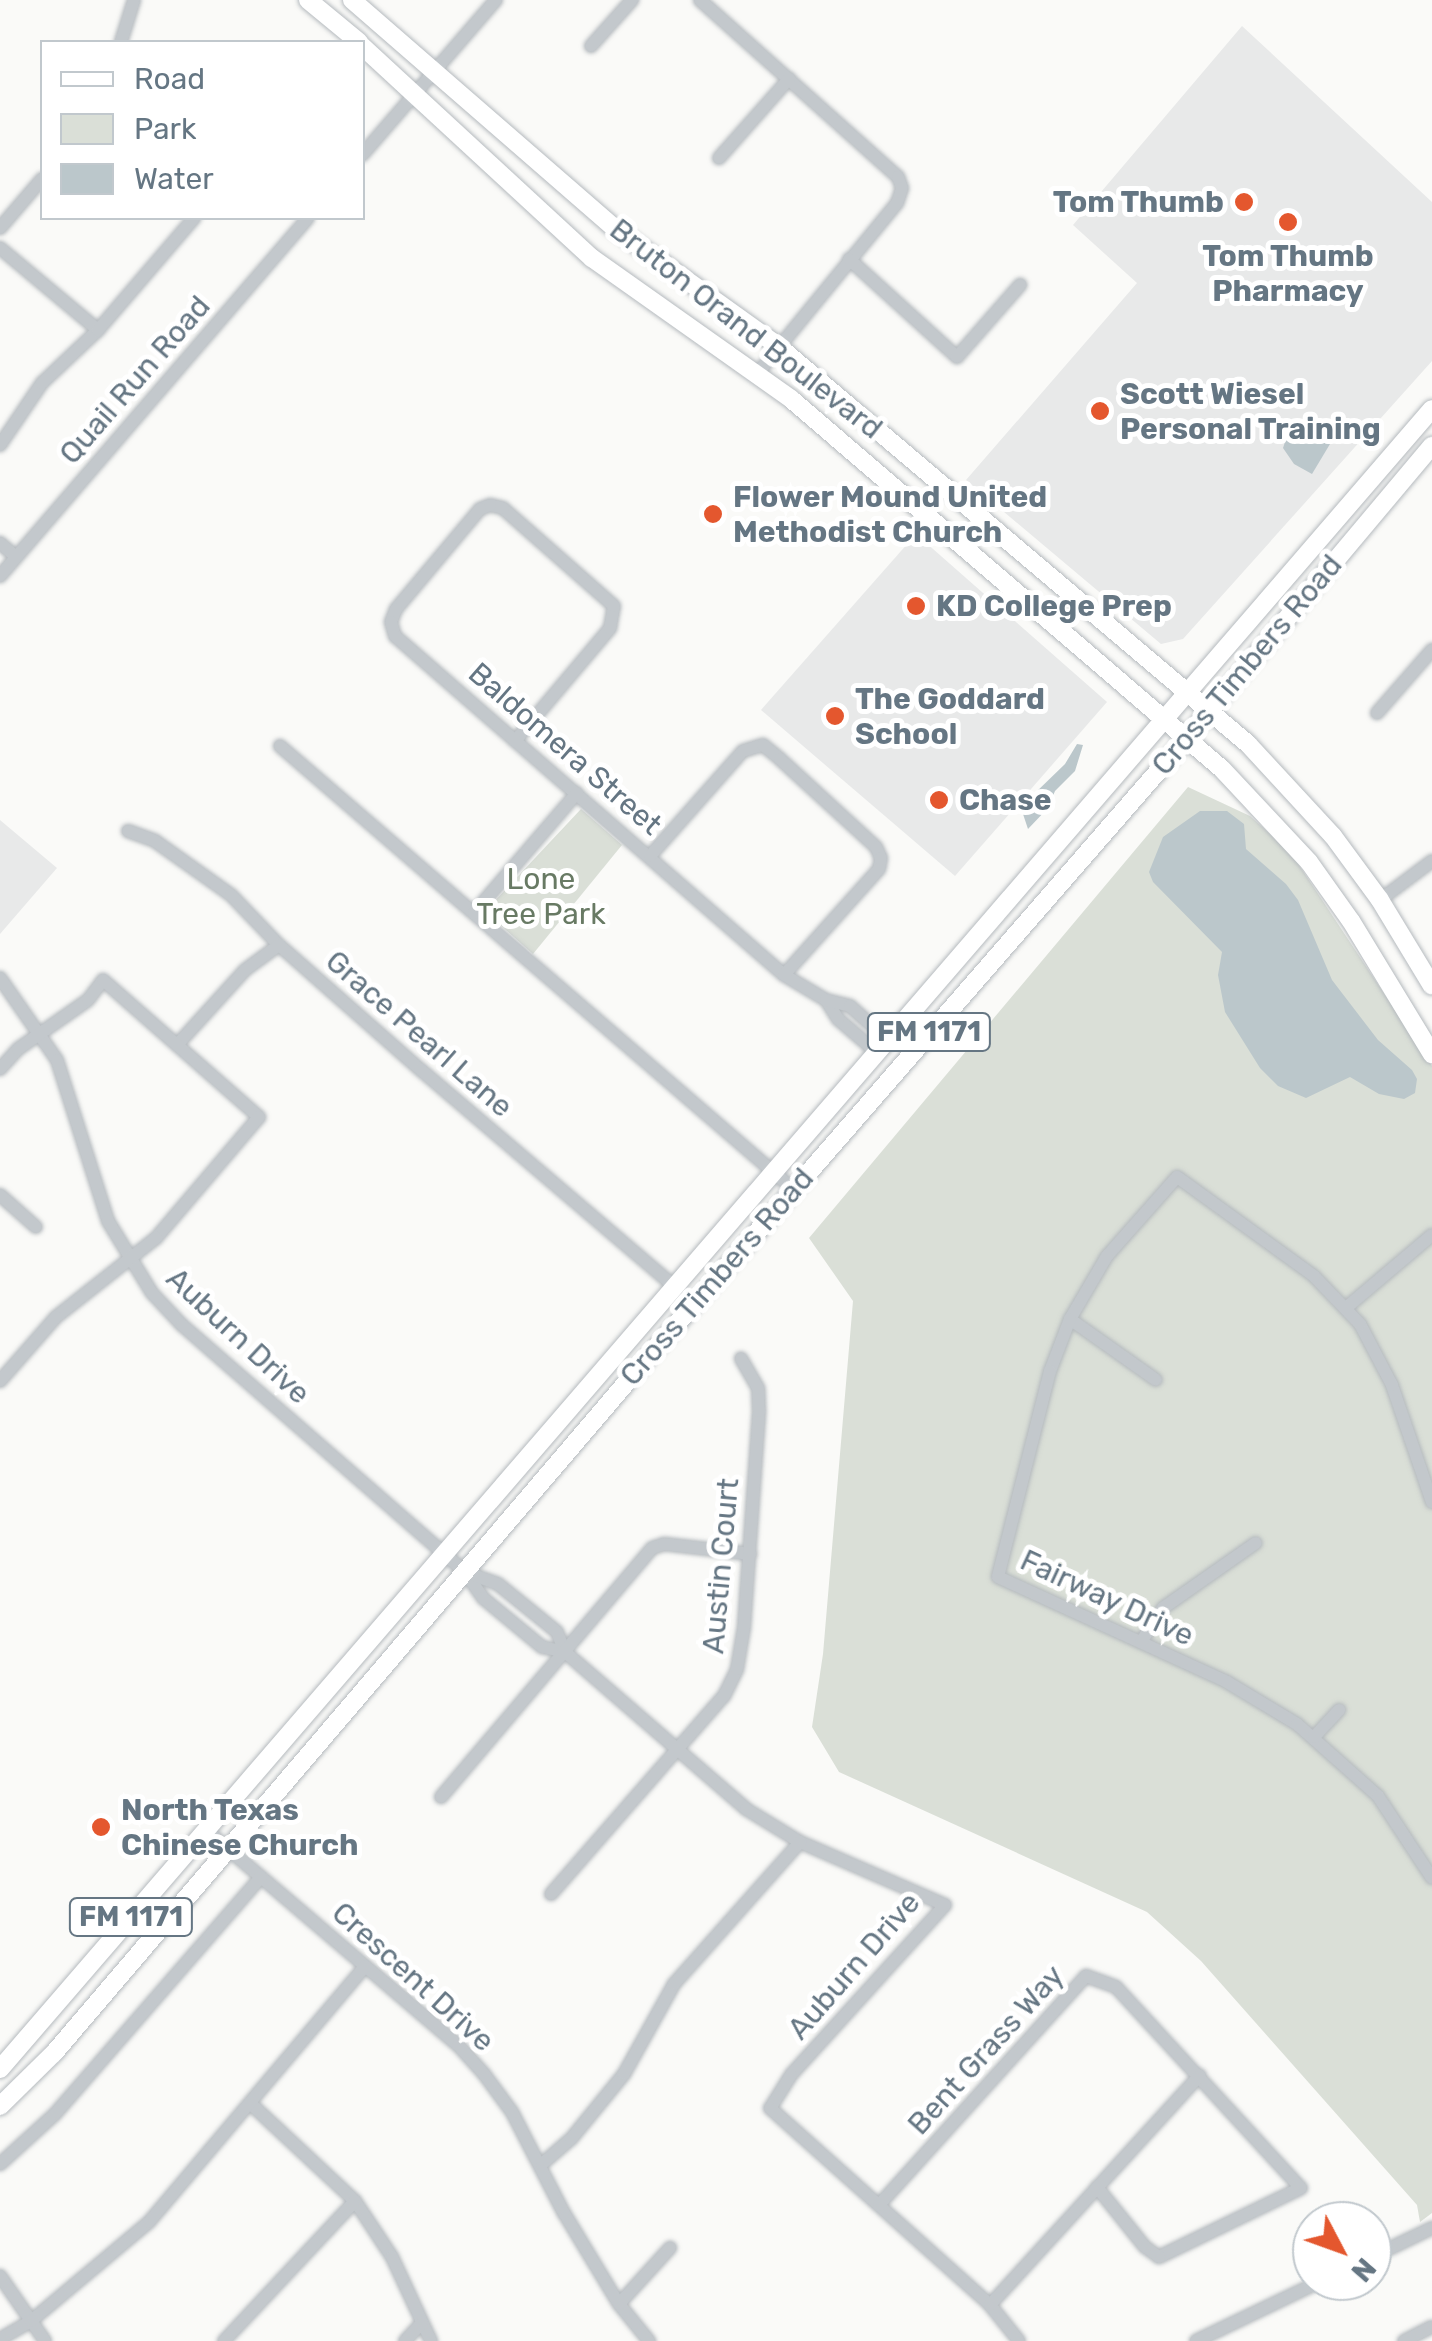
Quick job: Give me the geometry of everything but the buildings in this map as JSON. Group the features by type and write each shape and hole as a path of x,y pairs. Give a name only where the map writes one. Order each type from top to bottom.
{"main road":[{"name":"Bruton Orand Boulevard","path":"308,0 356,40"},
{"name":"Bruton Orand Boulevard","path":"352,0 614,228 778,346 1208,711 1309,808 1380,900 1432,986"},
{"name":"Bruton Orand Boulevard","path":"365,48 592,258 758,373 1251,798 1309,862 1351,921 1432,1054"},
{"name":"Cross Timbers Road","path":"0,2069 772,1169 1432,409"},
{"name":"Cross Timbers Road","path":"0,2106 54,2053 1432,446"},
{"path":"996,575 1019,548"}],"street":[{"path":"121,40 134,0"},
{"path":"365,151 496,0"},
{"path":"591,46 632,0"},
{"path":"700,0 901,182 900,199 758,373"},
{"path":"719,158 789,80"},
{"path":"0,228 40,182"},
{"path":"0,446 5,428 42,383 98,330 192,220"},
{"name":"Quail Run Road","path":"0,576 306,220"},
{"path":"0,248 98,330"},
{"path":"849,259 957,357 1020,286"},
{"name":"Baldomera Street","path":"515,740 610,628 614,606 503,508 480,508 396,608 392,622 395,636 784,975 826,1000 850,1006 881,1044"},
{"path":"0,543 16,557"},
{"path":"1378,713 1432,650"},
{"path":"280,746 793,1189"},
{"path":"650,856 743,751 763,746 780,759 876,847 881,858 879,869 784,975"},
{"path":"474,913 577,793"},
{"name":"Grace Pearl Lane","path":"128,831 155,841 202,872 279,945 673,1285"},
{"path":"1380,900 1432,861"},
{"path":"177,1045 245,970 279,945"},
{"name":"Auburn Drive","path":"0,978 42,1033 66,1082 108,1221 129,1261 182,1325 465,1572 483,1598 542,1647 564,1652 746,1809 800,1842 944,1905 791,2075 770,2108 990,2305 1019,2341"},
{"path":"0,1069 88,1000 103,980 259,1117 156,1238 56,1317 0,1381"},
{"name":"Fairway Drive","path":"1347,1307 1314,1276 1177,1176 1107,1256 1070,1319 1050,1371 998,1577 1227,1682 1314,1737 1378,1796 1431,1873"},
{"path":"0,1195 36,1227"},
{"path":"1432,1234 1347,1307 1379,1354 1432,1502"},
{"path":"1070,1319 1156,1380"},
{"name":"Austin Court","path":"551,1894 724,1696 737,1669 750,1554 758,1388 741,1359"},
{"path":"1141,1642 1163,1608 1256,1543"},
{"path":"441,1797 652,1548 664,1544 750,1554"},
{"name":"Auburn Drive","path":"465,1572 498,1584 557,1632 564,1652"},
{"path":"1314,1737 1339,1710"},
{"name":"Crescent Drive","path":"206,1830 458,2045 484,2074 542,2164 564,2213 619,2304 649,2341"},
{"path":"542,2164 584,2124 624,2074 674,1984 800,1842"},
{"path":"0,2164 54,2114 261,1877"},
{"path":"0,2338 31,2320 148,2222 366,1966"},
{"name":"Bent Grass Way","path":"879,2206 1086,1976 1116,1987 1301,2188 1159,2257 1145,2247 1097,2187"},
{"path":"990,2305 1200,2074"},
{"path":"250,2104 356,2201 392,2256 432,2341"},
{"path":"224,2341 292,2264 356,2201"},
{"path":"1392,2247 1432,2228"},
{"path":"619,2304 670,2248"},
{"path":"0,2276 45,2341"},
{"path":"1196,2341 1292,2295"},
{"path":"406,2341 422,2323"},
{"path":"1404,2341 1432,2327"}],"shaded area":[{"path":"1242,26 1432,202 1432,361 1183,639 1161,644 966,480 1137,283 1073,225"},
{"path":"916,534 1107,702 955,876 761,710"},
{"path":"0,820 57,868 0,934"}],"green space":[{"path":"1188,787 1250,816 1291,853 1432,1066 1432,2213 1420,2222 1417,2205 1201,1961 1147,1912 839,1772 812,1727 823,1654 853,1301 809,1238"},
{"name":"Lone Tree Park","path":"581,809 622,845 533,954 489,915 491,905"}],"water":[{"path":"1286,439 1333,439 1312,474 1294,464 1283,448"},
{"path":"1077,744 1083,745 1075,771 1028,829 1023,814 1032,796 1065,764"},
{"path":"1200,811 1227,811 1244,824 1246,849 1286,884 1298,900 1332,980 1378,1040 1412,1070 1417,1079 1415,1093 1404,1099 1379,1094 1350,1077 1306,1098 1278,1086 1260,1068 1225,1012 1218,975 1222,952 1153,882 1149,872 1163,837"}],"place":[{"name":"Tom Thumb","path":"1244,202"},
{"name":"Tom Thumb Pharmacy","path":"1288,222"},
{"name":"Scott Wiesel Personal Training","path":"1100,411"},
{"name":"Flower Mound United Methodist Church","path":"713,514"},
{"name":"KD College Prep","path":"916,606"},
{"name":"The Goddard School","path":"835,716"},
{"name":"Chase","path":"939,800"},
{"name":"North Texas Chinese Church","path":"101,1827"}]}
